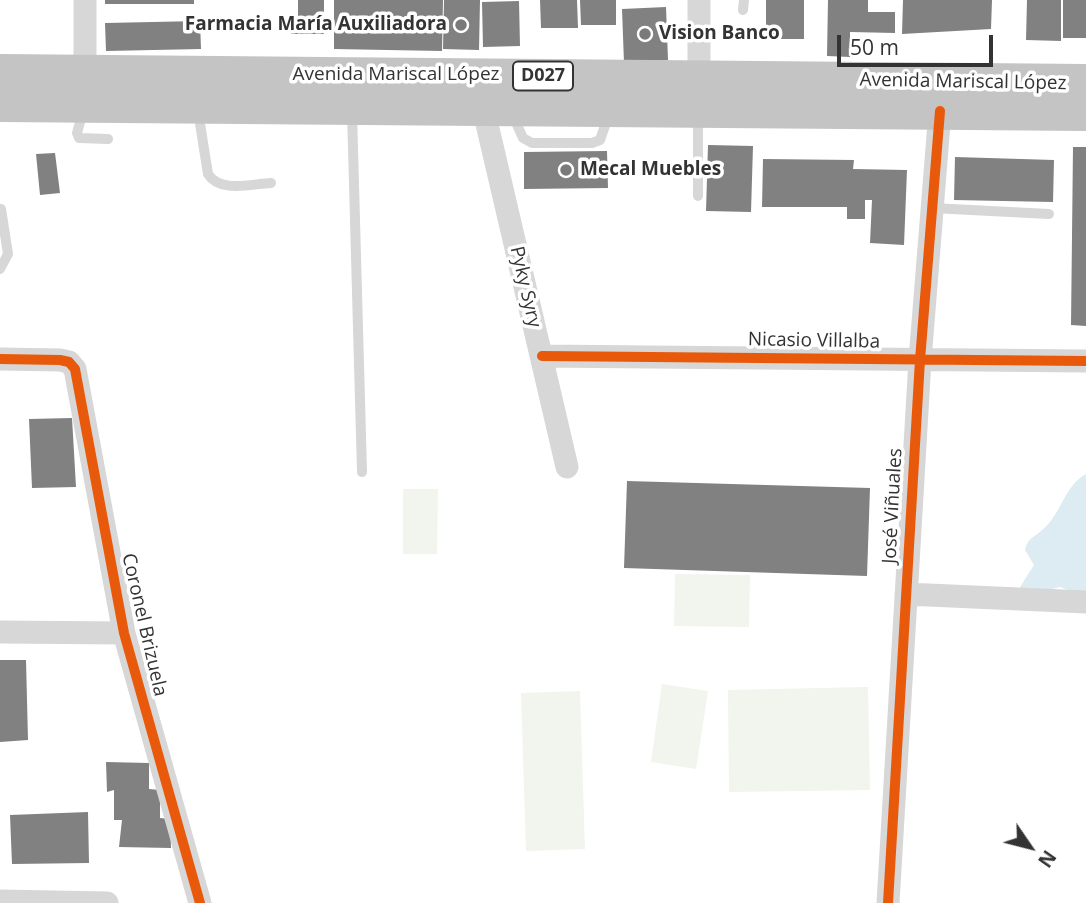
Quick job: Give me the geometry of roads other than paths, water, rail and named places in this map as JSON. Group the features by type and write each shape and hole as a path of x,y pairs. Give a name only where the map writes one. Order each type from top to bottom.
{"highway":[{"name":"Avenida Mariscal López","path":"0,73 85,89 197,104 611,108 699,93 940,111 1086,112"},
{"name":"Avenida Mariscal López","path":"0,103 85,89 699,93 1086,83"}],"street":[{"path":"85,0 85,89"},
{"path":"699,0 699,93"},
{"name":"Pyky Syry","path":"496,107 541,356 567,467"},
{"name":"José Viñuales","path":"888,903 919,360 940,111"},
{"name":"Nicasio Villalba","path":"541,356 1086,361"},
{"name":"Coronel Brizuela","path":"0,359 60,360 69,362 75,369 124,633 200,903"},
{"path":"906,594 1086,603"},
{"path":"0,632 124,633"},
{"path":"0,901 107,903"}],"lane":[{"path":"85,89 77,133 79,138 108,139"},
{"path":"698,196 699,93"},
{"path":"197,104 208,174 213,183 222,186 271,183"},
{"path":"352,106 362,472"},
{"path":"932,208 1049,214"},
{"path":"0,269 8,254 1,209"}],"place":[{"name":"Farmacia María Auxiliadora","path":"461,25"},
{"name":"Vision Banco","path":"645,34"},
{"name":"Mecal Muebles","path":"566,170"}]}
